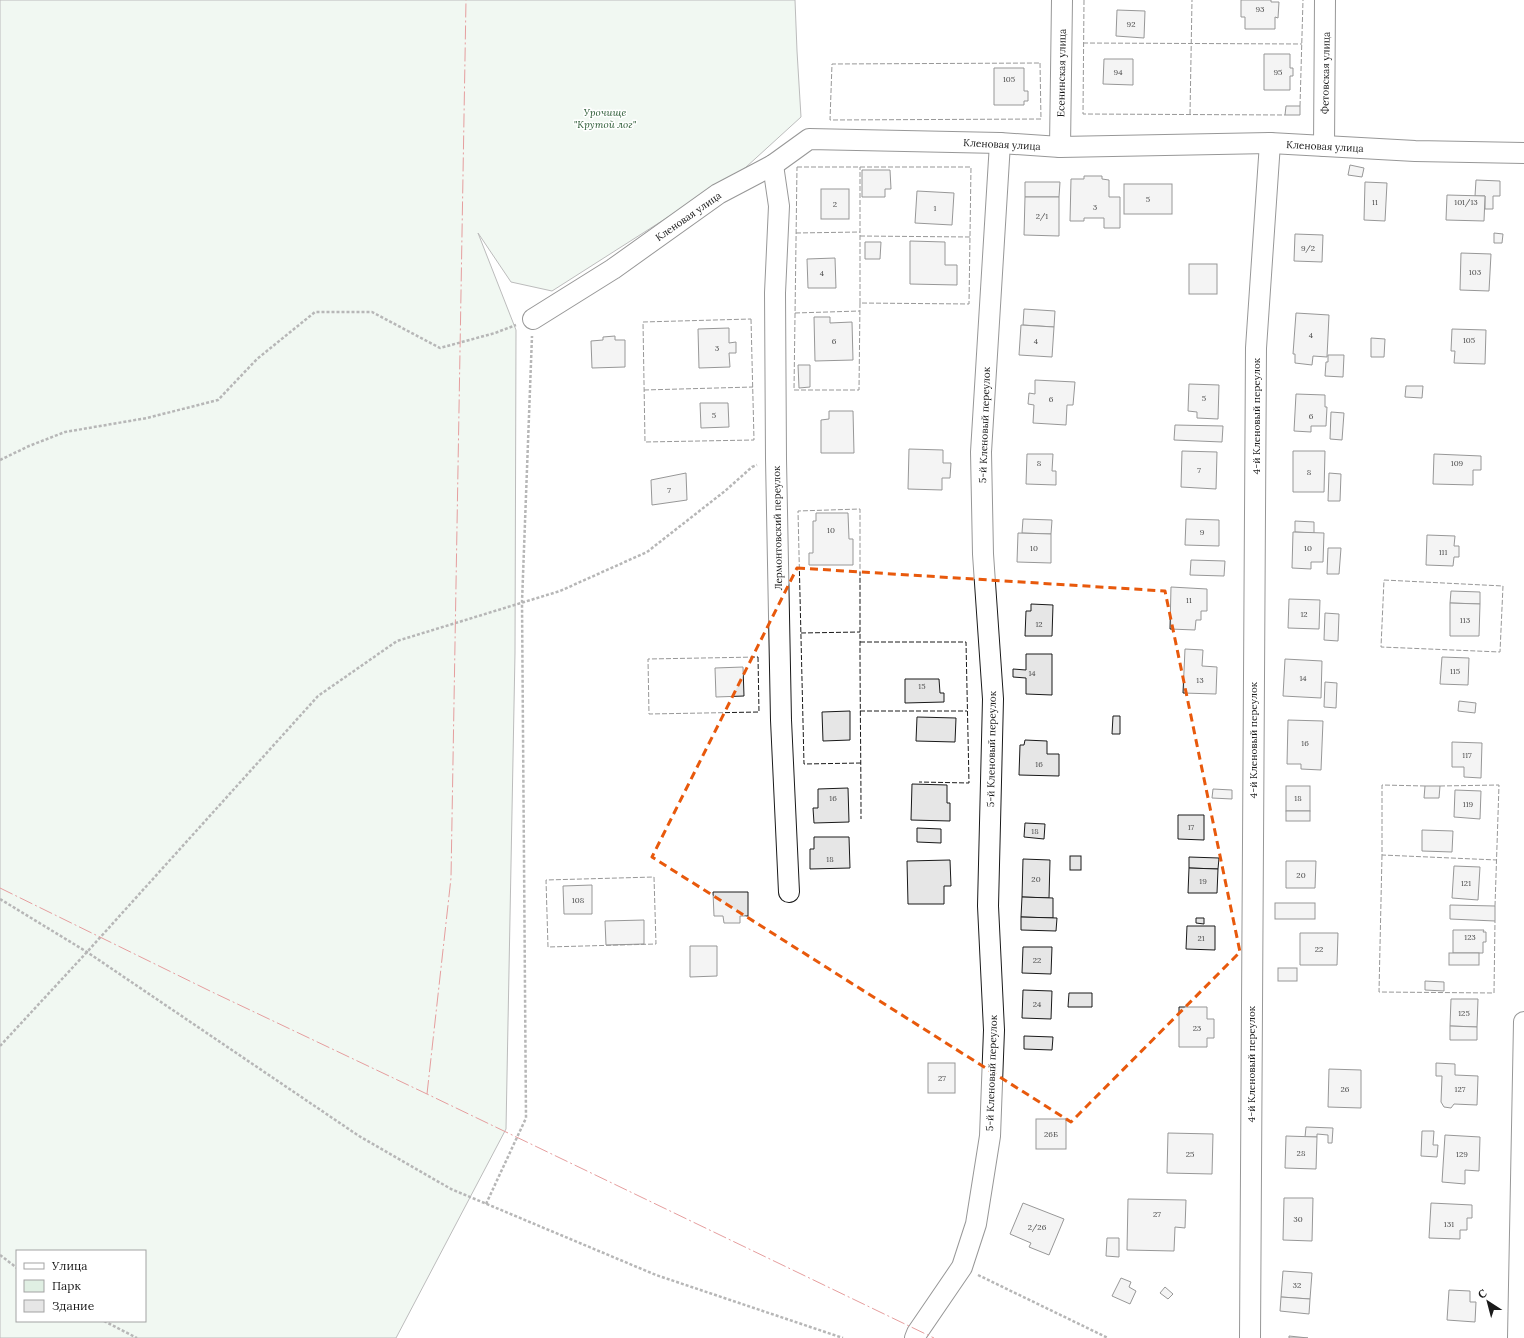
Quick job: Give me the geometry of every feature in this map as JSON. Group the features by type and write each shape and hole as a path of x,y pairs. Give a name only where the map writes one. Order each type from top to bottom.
{"street":[{"name":"Есенинская улица","path":"1060,147 1062,0"},
{"name":"Фетовская улица","path":"1324,146 1326,0"},
{"name":"Кленовая улица","path":"533,319 613,269 718,194 773,165 809,139 1000,143 1060,147 1270,143 1415,151 1524,153"},
{"name":"5-й Кленовый переулок","path":"915,1338 962,1267 976,1224 990,1136 994,1030 988,906 993,699 983,554 981,452 1000,143"},
{"name":"4-й Кленовый переулок","path":"1250,1338 1256,348 1270,143"},
{"name":"Лермонтовский переулок","path":"773,165 779,206 775,293 776,459 781,720 789,892"},
{"path":"1518,1338 1524,1022"}],"path":[{"path":"0,460 29,446 65,432 147,418 218,400 257,359 315,312 372,312 440,348 495,333 533,319 522,602 526,1118 486,1204"},
{"path":"0,1046 318,696 397,640 560,591 647,552 725,491 752,467 776,459"},
{"path":"0,899 87,952 359,1136 451,1189 656,1275 843,1338"},
{"path":"0,1256 16,1267"},
{"path":"962,1267 1108,1338"},
{"path":"106,1322 137,1338"}],"highlighted area":[{"path":"797,568 1165,591 1240,952 1071,1122 652,857"}],"green space":[{"name":"Урочище \"Крутой лог\"","path":"0,0 795,0 801,117 745,168 552,291 511,282 478,233 516,330 515,653 506,1129 396,1338 0,1338"}],"building":[{"path":"1241,0 1271,0 1271,2 1279,2 1278,18 1275,17 1275,29 1245,29 1245,17 1241,17"},
{"path":"1117,10 1145,11 1144,38 1116,36"},
{"path":"1264,54 1290,54 1290,68 1293,68 1293,76 1290,76 1290,90 1264,90"},
{"path":"1104,59 1133,59 1133,85 1103,84"},
{"path":"994,68 1024,68 1024,91 1028,91 1028,101 1024,101 1024,105 994,105"},
{"path":"1286,106 1300,106 1300,115 1285,115"},
{"path":"1350,165 1364,168 1362,177 1348,175"},
{"path":"862,170 890,170 891,189 885,189 885,197 862,197"},
{"path":"1084,176 1102,176 1102,179 1109,180 1109,197 1120,197 1120,228 1104,228 1104,218 1084,218 1084,221 1070,221 1071,179 1084,179"},
{"path":"1476,180 1500,181 1500,196 1493,196 1493,209 1485,209 1485,196 1475,196"},
{"path":"1025,182 1060,182 1059,197 1025,197"},
{"path":"1365,182 1387,183 1385,221 1364,220"},
{"path":"1124,184 1172,184 1172,214 1124,214"},
{"path":"821,189 849,189 849,219 821,219"},
{"path":"917,191 954,193 952,225 915,223"},
{"path":"1447,195 1485,196 1484,221 1446,220"},
{"path":"1025,197 1059,197 1059,236 1024,235"},
{"path":"1494,233 1503,234 1502,243 1494,243"},
{"path":"1295,234 1323,235 1322,262 1294,261"},
{"path":"910,241 945,242 945,265 957,265 957,285 910,284"},
{"path":"865,242 881,242 880,259 865,259"},
{"path":"1461,253 1491,254 1489,291 1460,290"},
{"path":"835,258 836,288 808,288 807,259"},
{"path":"1189,264 1217,264 1217,294 1189,294"},
{"path":"1024,309 1055,311 1054,327 1023,325"},
{"path":"1296,313 1329,315 1327,357 1313,356 1312,365 1295,363 1295,354 1293,354"},
{"path":"814,317 830,317 830,323 852,322 853,360 815,361"},
{"path":"1021,325 1054,327 1052,357 1019,355"},
{"path":"729,328 729,343 736,342 736,353 729,353 730,367 699,368 698,329"},
{"path":"1452,329 1486,330 1485,364 1454,363 1455,351 1451,351"},
{"path":"615,336 615,340 625,340 625,367 592,368 591,341 603,340 603,337"},
{"path":"1371,338 1385,339 1384,357 1371,357"},
{"path":"1328,355 1344,355 1343,377 1325,376"},
{"path":"798,365 810,365 810,387 799,388"},
{"path":"1035,380 1075,382 1073,405 1067,405 1066,425 1033,423 1034,405 1028,404 1029,393 1035,394"},
{"path":"1189,384 1219,385 1218,419 1197,418 1197,412 1188,411"},
{"path":"1406,386 1423,386 1422,398 1405,397"},
{"path":"1296,394 1325,395 1325,407 1327,407 1326,426 1311,426 1311,432 1294,431"},
{"path":"700,403 728,403 729,427 701,428"},
{"path":"829,411 853,411 854,453 821,453 821,420 829,419"},
{"path":"1331,412 1344,413 1342,440 1330,439"},
{"path":"1175,425 1223,426 1222,442 1174,440"},
{"path":"909,449 943,450 943,463 951,463 950,478 942,478 942,490 908,489"},
{"path":"1182,451 1217,452 1216,489 1181,487"},
{"path":"1293,451 1325,451 1324,492 1293,492"},
{"path":"1027,454 1053,454 1052,471 1056,471 1056,485 1026,484"},
{"path":"1434,454 1481,456 1481,470 1473,470 1473,485 1433,484"},
{"path":"686,473 687,500 652,505 651,480"},
{"path":"1329,473 1341,474 1340,501 1328,501"},
{"path":"816,513 848,513 849,539 853,539 853,565 809,565 809,553 813,553 813,521 816,521"},
{"path":"1023,519 1052,520 1051,534 1022,533"},
{"path":"1186,519 1219,520 1219,546 1185,545"},
{"path":"1295,521 1314,522 1314,533 1295,532"},
{"path":"1293,532 1324,533 1323,562 1311,562 1311,569 1292,568"},
{"path":"1018,533 1051,534 1051,563 1017,562"},
{"path":"1427,535 1455,536 1454,546 1459,546 1459,557 1454,557 1453,566 1426,565"},
{"path":"1328,548 1341,548 1339,574 1327,574"},
{"path":"1191,560 1225,561 1224,576 1190,575"},
{"path":"1171,587 1207,589 1207,611 1201,611 1201,620 1196,620 1195,630 1170,629"},
{"path":"1451,591 1480,592 1480,604 1450,603"},
{"path":"1289,599 1320,600 1319,629 1288,628"},
{"path":"1450,603 1480,604 1479,636 1450,636"},
{"path":"1031,604 1053,605 1052,636 1025,636 1026,611 1031,611"},
{"path":"1325,613 1339,614 1338,641 1324,640"},
{"path":"1185,649 1203,650 1202,666 1217,667 1216,694 1183,693"},
{"path":"1026,654 1052,654 1052,695 1026,694 1026,678 1013,677 1013,669 1026,670"},
{"path":"1442,657 1469,658 1468,685 1440,684"},
{"path":"1285,659 1322,661 1321,698 1283,696"},
{"path":"743,667 744,696 716,697 715,668"},
{"path":"905,679 939,679 940,693 944,693 944,702 905,703"},
{"path":"1325,682 1337,683 1336,708 1324,707"},
{"path":"1459,701 1476,703 1475,713 1458,711"},
{"path":"850,711 850,740 823,741 822,712"},
{"path":"1113,716 1120,716 1120,734 1112,734"},
{"path":"917,717 956,718 955,742 916,741"},
{"path":"1288,720 1323,721 1321,770 1301,769 1301,764 1287,764"},
{"path":"1025,740 1047,741 1047,754 1059,754 1059,776 1019,775 1020,745 1024,745"},
{"path":"1452,742 1482,743 1481,778 1464,777 1464,767 1452,767"},
{"path":"912,784 947,785 947,803 950,803 950,821 911,820"},
{"path":"1286,786 1310,786 1310,811 1286,811"},
{"path":"1425,786 1440,786 1439,798 1424,798"},
{"path":"848,788 849,822 814,823 813,808 818,808 818,789"},
{"path":"1213,789 1232,790 1232,799 1212,798"},
{"path":"1455,790 1481,791 1480,819 1454,817"},
{"path":"1286,811 1310,811 1310,821 1286,821"},
{"path":"1178,815 1204,815 1204,840 1178,839"},
{"path":"1025,823 1045,824 1044,839 1024,837"},
{"path":"917,828 941,829 941,843 917,842"},
{"path":"1422,830 1453,831 1452,852 1422,851"},
{"path":"814,837 849,837 850,868 810,869 810,849 814,849"},
{"path":"1070,856 1081,856 1081,870 1070,870"},
{"path":"1189,857 1219,858 1218,869 1189,868"},
{"path":"1023,859 1050,860 1049,898 1022,897"},
{"path":"950,860 951,886 944,886 944,904 908,904 907,861"},
{"path":"1286,861 1316,861 1315,888 1286,888"},
{"path":"1454,866 1480,867 1478,900 1452,898"},
{"path":"1189,868 1218,869 1217,893 1188,893"},
{"path":"592,885 592,914 564,914 563,886"},
{"path":"713,892 748,892 748,916 740,916 740,923 724,923 723,916 714,916"},
{"path":"1022,897 1053,898 1053,918 1021,917"},
{"path":"1275,903 1315,903 1315,919 1275,919"},
{"path":"1450,905 1495,906 1495,921 1450,919"},
{"path":"1021,917 1057,918 1056,931 1021,930"},
{"path":"1196,918 1204,918 1204,924 1196,923"},
{"path":"644,920 644,944 606,945 605,921"},
{"path":"1187,926 1215,926 1215,950 1186,949"},
{"path":"1453,930 1484,930 1483,932 1486,932 1486,942 1483,942 1483,953 1453,953"},
{"path":"1300,933 1338,933 1337,965 1300,965"},
{"path":"690,946 717,946 717,976 690,977"},
{"path":"1023,947 1052,947 1051,974 1022,973"},
{"path":"1449,953 1479,953 1479,965 1449,965"},
{"path":"1278,968 1297,968 1297,981 1278,981"},
{"path":"1425,981 1444,982 1444,991 1425,990"},
{"path":"1023,990 1052,991 1051,1019 1022,1018"},
{"path":"1069,993 1092,993 1092,1007 1068,1007"},
{"path":"1451,999 1478,999 1477,1027 1450,1026"},
{"path":"1179,1007 1207,1007 1207,1019 1214,1019 1214,1038 1207,1038 1207,1047 1179,1047"},
{"path":"1450,1026 1477,1027 1477,1040 1450,1040"},
{"path":"1024,1036 1053,1037 1052,1050 1024,1049"},
{"path":"928,1063 955,1063 955,1093 928,1093"},
{"path":"1436,1063 1455,1064 1455,1075 1478,1076 1477,1105 1454,1104 1451,1108 1444,1107 1441,1102 1442,1076 1436,1076"},
{"path":"1329,1069 1361,1070 1361,1108 1328,1107"},
{"path":"1036,1119 1066,1119 1066,1149 1036,1149"},
{"path":"1306,1127 1333,1128 1332,1143 1328,1143 1328,1135 1317,1134 1317,1137 1305,1137"},
{"path":"1422,1131 1434,1131 1433,1145 1438,1145 1437,1157 1421,1156"},
{"path":"1168,1133 1213,1134 1212,1174 1167,1173"},
{"path":"1445,1135 1480,1137 1479,1171 1465,1170 1465,1184 1442,1182"},
{"path":"1286,1136 1317,1137 1316,1169 1285,1168"},
{"path":"1284,1198 1313,1198 1312,1241 1283,1240"},
{"path":"1128,1199 1186,1200 1185,1228 1175,1227 1174,1251 1127,1250"},
{"path":"1023,1203 1064,1219 1049,1255 1029,1247 1031,1243 1010,1234"},
{"path":"1431,1203 1472,1205 1472,1218 1467,1218 1467,1230 1460,1230 1460,1239 1429,1238"},
{"path":"1107,1238 1119,1238 1119,1257 1106,1256"},
{"path":"1283,1271 1312,1273 1310,1299 1281,1297"},
{"path":"1121,1278 1131,1282 1129,1287 1136,1291 1130,1304 1112,1296"},
{"path":"1165,1287 1173,1294 1168,1299 1160,1293"},
{"path":"1449,1290 1470,1291 1470,1302 1476,1302 1475,1322 1447,1320"},
{"path":"1281,1297 1310,1299 1309,1314 1280,1311"},
{"path":"1289,1336 1308,1338 1289,1338"}],"fence":[{"path":"1084,0 1083,114 1285,115"},
{"path":"1190,114 1192,0"},
{"path":"1300,106 1303,0"},
{"path":"1083,43 1302,44"},
{"path":"1040,63 1041,119 830,120 832,64 1040,63"},
{"path":"797,167 971,167 969,304 860,303 859,390 794,390 797,167"},
{"path":"860,167 860,303"},
{"path":"796,233 860,232"},
{"path":"860,236 970,237"},
{"path":"795,313 860,311"},
{"path":"751,319 754,440 645,442 643,322 751,319"},
{"path":"644,390 753,387"},
{"path":"861,763 804,764 798,511 860,509 860,708 861,753 861,775 861,819"},
{"path":"1384,580 1503,586 1500,652 1381,647 1384,580"},
{"path":"801,633 860,632"},
{"path":"860,642 966,642 969,783 919,782"},
{"path":"758,657 759,712 649,714 648,659 758,657"},
{"path":"860,711 967,711"},
{"path":"1425,786 1382,785 1382,855 1497,860"},
{"path":"1440,786 1499,785 1495,906"},
{"path":"1382,855 1379,992 1494,993 1495,921"},
{"path":"654,877 656,944 548,947 546,880 654,877"}],"power":[{"path":"427,1094 451,878 466,0"},
{"path":"0,888 210,991 934,1338"}]}
